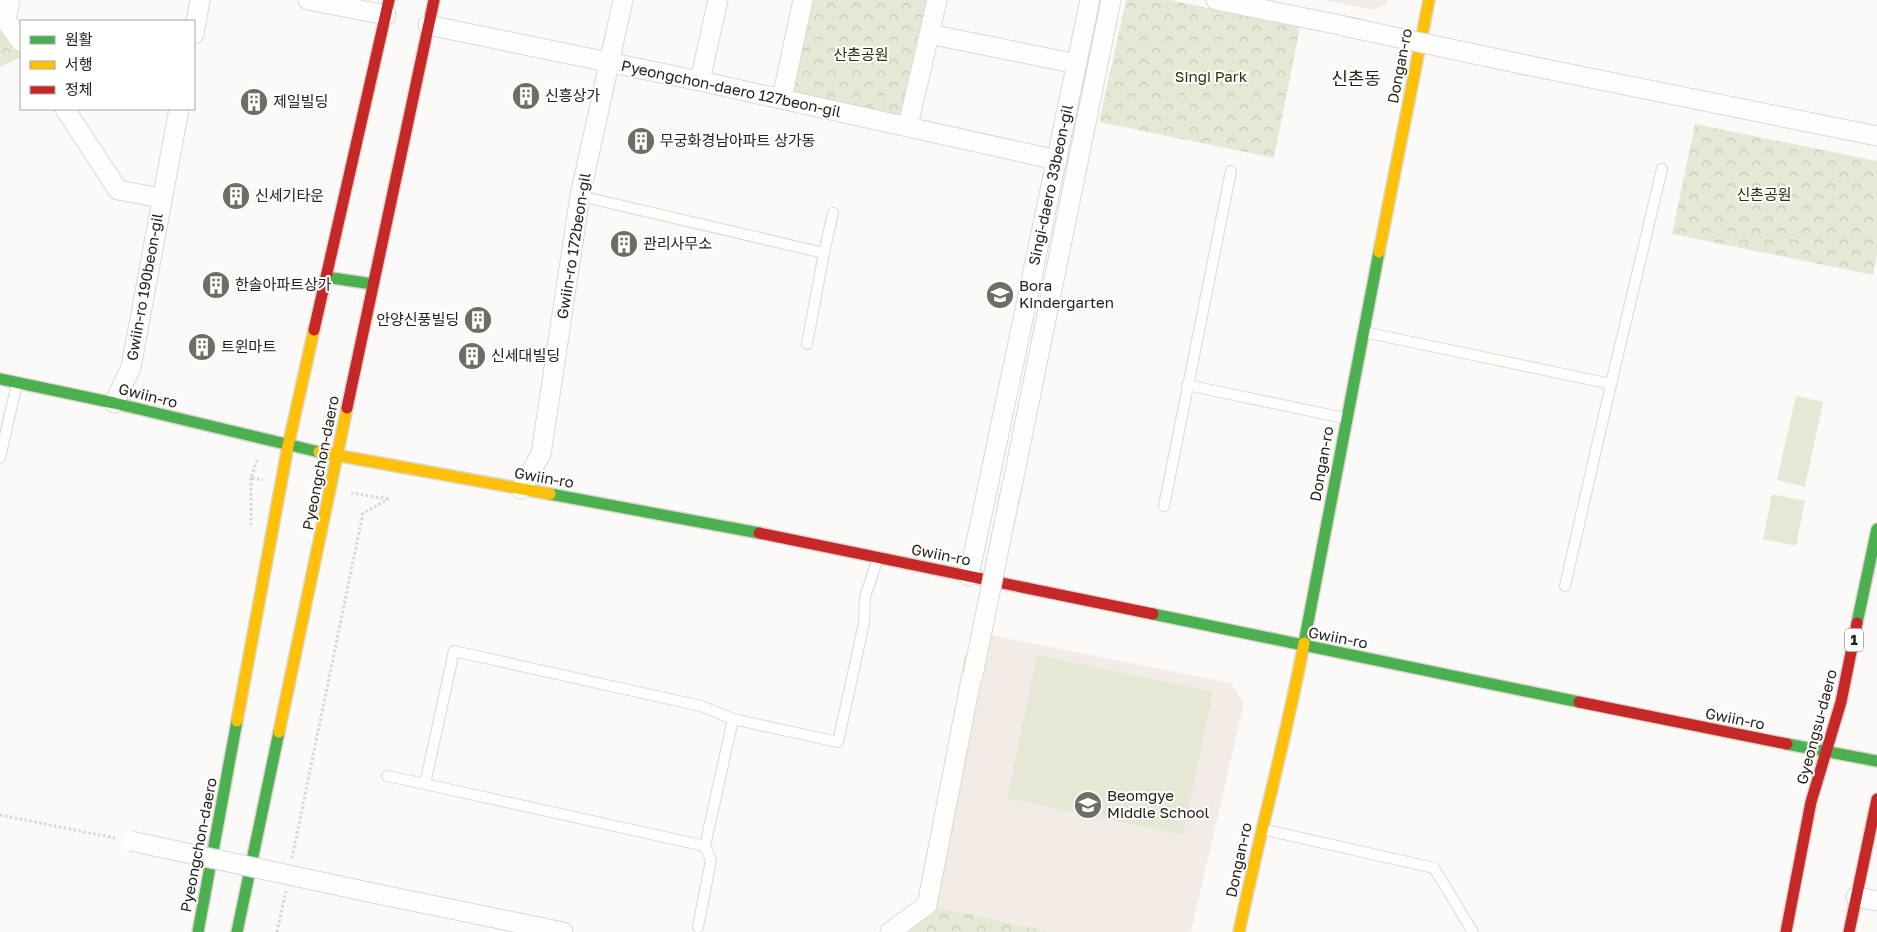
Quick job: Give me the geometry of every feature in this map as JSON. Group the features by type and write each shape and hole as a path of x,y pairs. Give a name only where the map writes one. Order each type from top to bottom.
{"street":[{"path":"10,0 6,21 20,41"},
{"path":"195,28 200,0"},
{"path":"308,0 388,8"},
{"name":"Pyeongchon-daero","path":"237,932 338,456 372,284 434,0"},
{"name":"Gwiin-ro 172beon-gil","path":"521,489 541,454 580,196 623,0"},
{"path":"700,81 718,0"},
{"path":"782,98 803,0"},
{"path":"908,126 937,0"},
{"name":"Singi-daero 33beon-gil","path":"969,576 1090,0"},
{"path":"890,932 927,905 1111,0"},
{"path":"1216,0 1531,66"},
{"name":"Dongan-ro","path":"1239,932 1303,646 1345,418 1364,332 1429,0"},
{"name":"Pyeongchon-daero","path":"198,932 288,446 388,8"},
{"name":"Pyeongchon-daero 127beon-gil","path":"428,25 782,98 1057,160"},
{"path":"1343,26 1398,36"},
{"path":"929,34 1077,64"},
{"path":"1451,50 1877,136"},
{"name":"Gwiin-ro 190beon-gil","path":"66,110 118,190 161,198"},
{"name":"Gwiin-ro 190beon-gil","path":"114,402 131,367 179,110"},
{"path":"326,277 372,284"},
{"name":"Gwiin-ro","path":"0,379 114,402 288,446 740,529 1303,646 1764,740 1827,750 1877,761"},
{"path":"999,547 1012,485"},
{"name":"Gyeongsu-daero","path":"1786,932 1811,802 1842,702 1877,529"},
{"path":"973,675 980,621"},
{"path":"1849,932 1877,799"},
{"path":"131,842 563,932"},
{"path":"1856,897 1877,901"}],"lane":[{"path":"1565,586 1662,169"},
{"path":"1164,506 1187,385 1232,171"},
{"path":"580,196 824,252"},
{"path":"807,344 832,214"},
{"path":"1364,332 1611,384"},
{"path":"0,458 17,383"},
{"path":"1187,385 1345,418"},
{"path":"425,784 454,651 701,706 733,719 838,742 864,623 865,597 878,557"},
{"path":"698,927 711,860 705,846 733,719"},
{"path":"387,776 705,846"},
{"path":"1261,828 1434,868 1473,932"}],"path":[{"path":"292,859 363,513 390,499"},
{"path":"0,816 131,842"},
{"path":"277,932 287,886"}],"shaded area":[{"path":"1325,0 1387,0 1386,4 1373,10"},
{"name":"Beomgye Middle School","path":"991,635 1231,683 1244,703 1191,932 1051,932 935,907"}],"green space":[{"path":"0,0 6,0 1,24 20,52 20,57 0,67"},
{"name":"산촌공원","path":"808,0 927,0 904,119 789,96"},
{"name":"Singi Park","path":"1126,0 1170,0 1300,27 1274,158 1099,122"},
{"name":"신촌공원","path":"1695,124 1877,161 1877,255 1873,275 1672,234"},
{"path":"1796,396 1823,402 1805,487 1777,480"},
{"path":"1772,494 1805,501 1796,546 1763,539"},
{"path":"1037,655 1213,692 1183,835 1007,798"},
{"path":"935,907 1051,932 905,932"}],"traffic: fast":[{"path":"1304,643 1379,252"},
{"path":"326,277 372,284"},
{"path":"0,379 114,403 319,452"},
{"path":"550,494 759,533"},
{"path":"1857,623 1877,529"},
{"path":"1153,614 1579,702"},
{"path":"198,932 237,721"},
{"path":"237,932 279,732"},
{"path":"1787,744 1877,761"}],"traffic: slow":[{"path":"1379,252 1429,0"},
{"path":"237,721 288,446 314,330"},
{"path":"279,732 347,408"},
{"path":"319,452 550,494"},
{"path":"1239,932 1304,643"}],"traffic: jam":[{"path":"314,330 389,0"},
{"path":"347,408 434,0"},
{"path":"759,533 1153,614"},
{"path":"1786,932 1811,802 1841,702 1857,623"},
{"path":"1579,702 1787,744"},
{"path":"1849,932 1877,799"}],"place":[{"name":"신흥상가","path":"526,96"},
{"name":"제일빌딩","path":"254,102"},
{"name":"무궁화경남아파트 상가동","path":"641,141"},
{"name":"신세기타운","path":"236,196"},
{"name":"관리사무소","path":"624,244"},
{"name":"한솔아파트상가","path":"216,285"},
{"name":"Bora Kindergarten","path":"1000,295"},
{"name":"안양신풍빌딩","path":"478,320"},
{"name":"트윈마트","path":"202,347"},
{"name":"신세대빌딩","path":"472,356"},
{"name":"Beomgye Middle School","path":"1088,805"}],"district":[{"name":"신촌동","path":"1356,79"}]}
